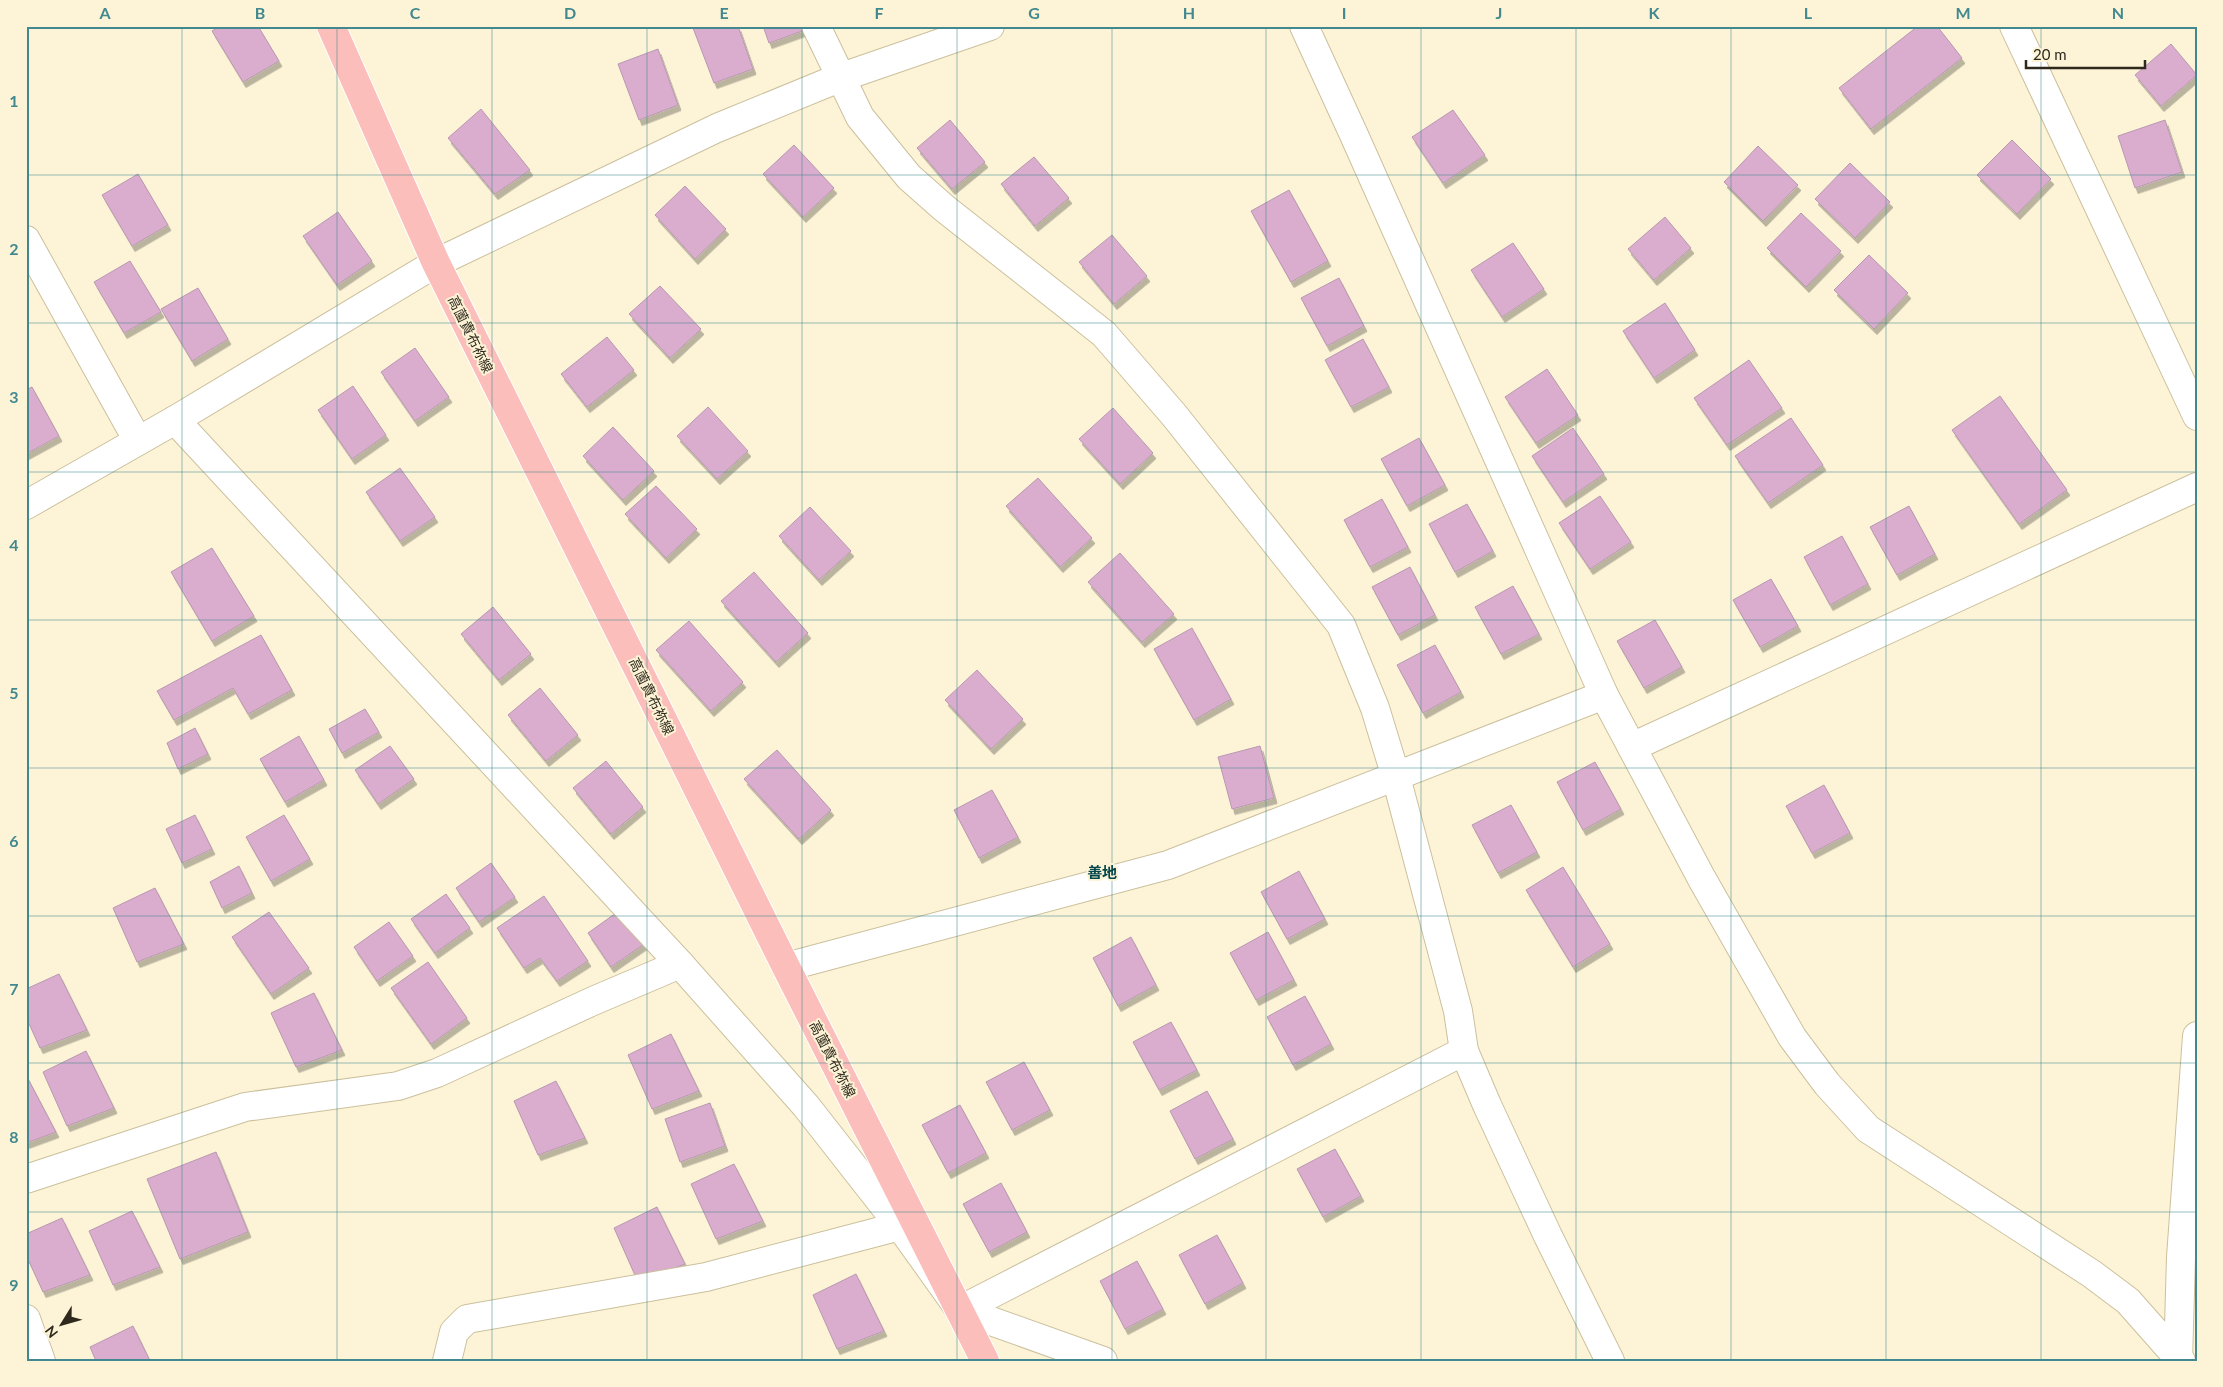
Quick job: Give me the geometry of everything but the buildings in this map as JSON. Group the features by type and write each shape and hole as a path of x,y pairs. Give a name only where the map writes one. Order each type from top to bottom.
{"main road":[{"name":"高薗貴布祢線","path":"331,26 436,263 786,967 985,1361"}],"street":[{"path":"816,26 839,78 860,118 909,177 944,208 1110,340 1174,415 1341,625 1376,708 1396,777 1458,1011 1464,1051 1548,1236 1610,1361"},
{"path":"26,505 175,420 436,263 717,128 839,78 990,26"},
{"path":"1304,26 1604,695 1702,879 1792,1037 1833,1090 1868,1129 2092,1274 2128,1301 2179,1359"},
{"path":"2014,26 2197,416"},
{"path":"26,240 138,441"},
{"path":"175,420 680,964 806,1106 900,1226 960,1310 1103,1361"},
{"path":"1632,747 2197,487"},
{"path":"786,967 1168,865 1604,695"},
{"path":"26,1179 245,1107 380,1088 437,1074 593,1001 680,964"},
{"path":"2179,1359 2181,1257 2197,1036"},
{"path":"960,1310 1464,1051"},
{"path":"447,1361 454,1332 466,1319 706,1277 900,1226"},
{"path":"26,1319 41,1361"}],"district":[{"name":"善地","path":"1102,872"}]}
